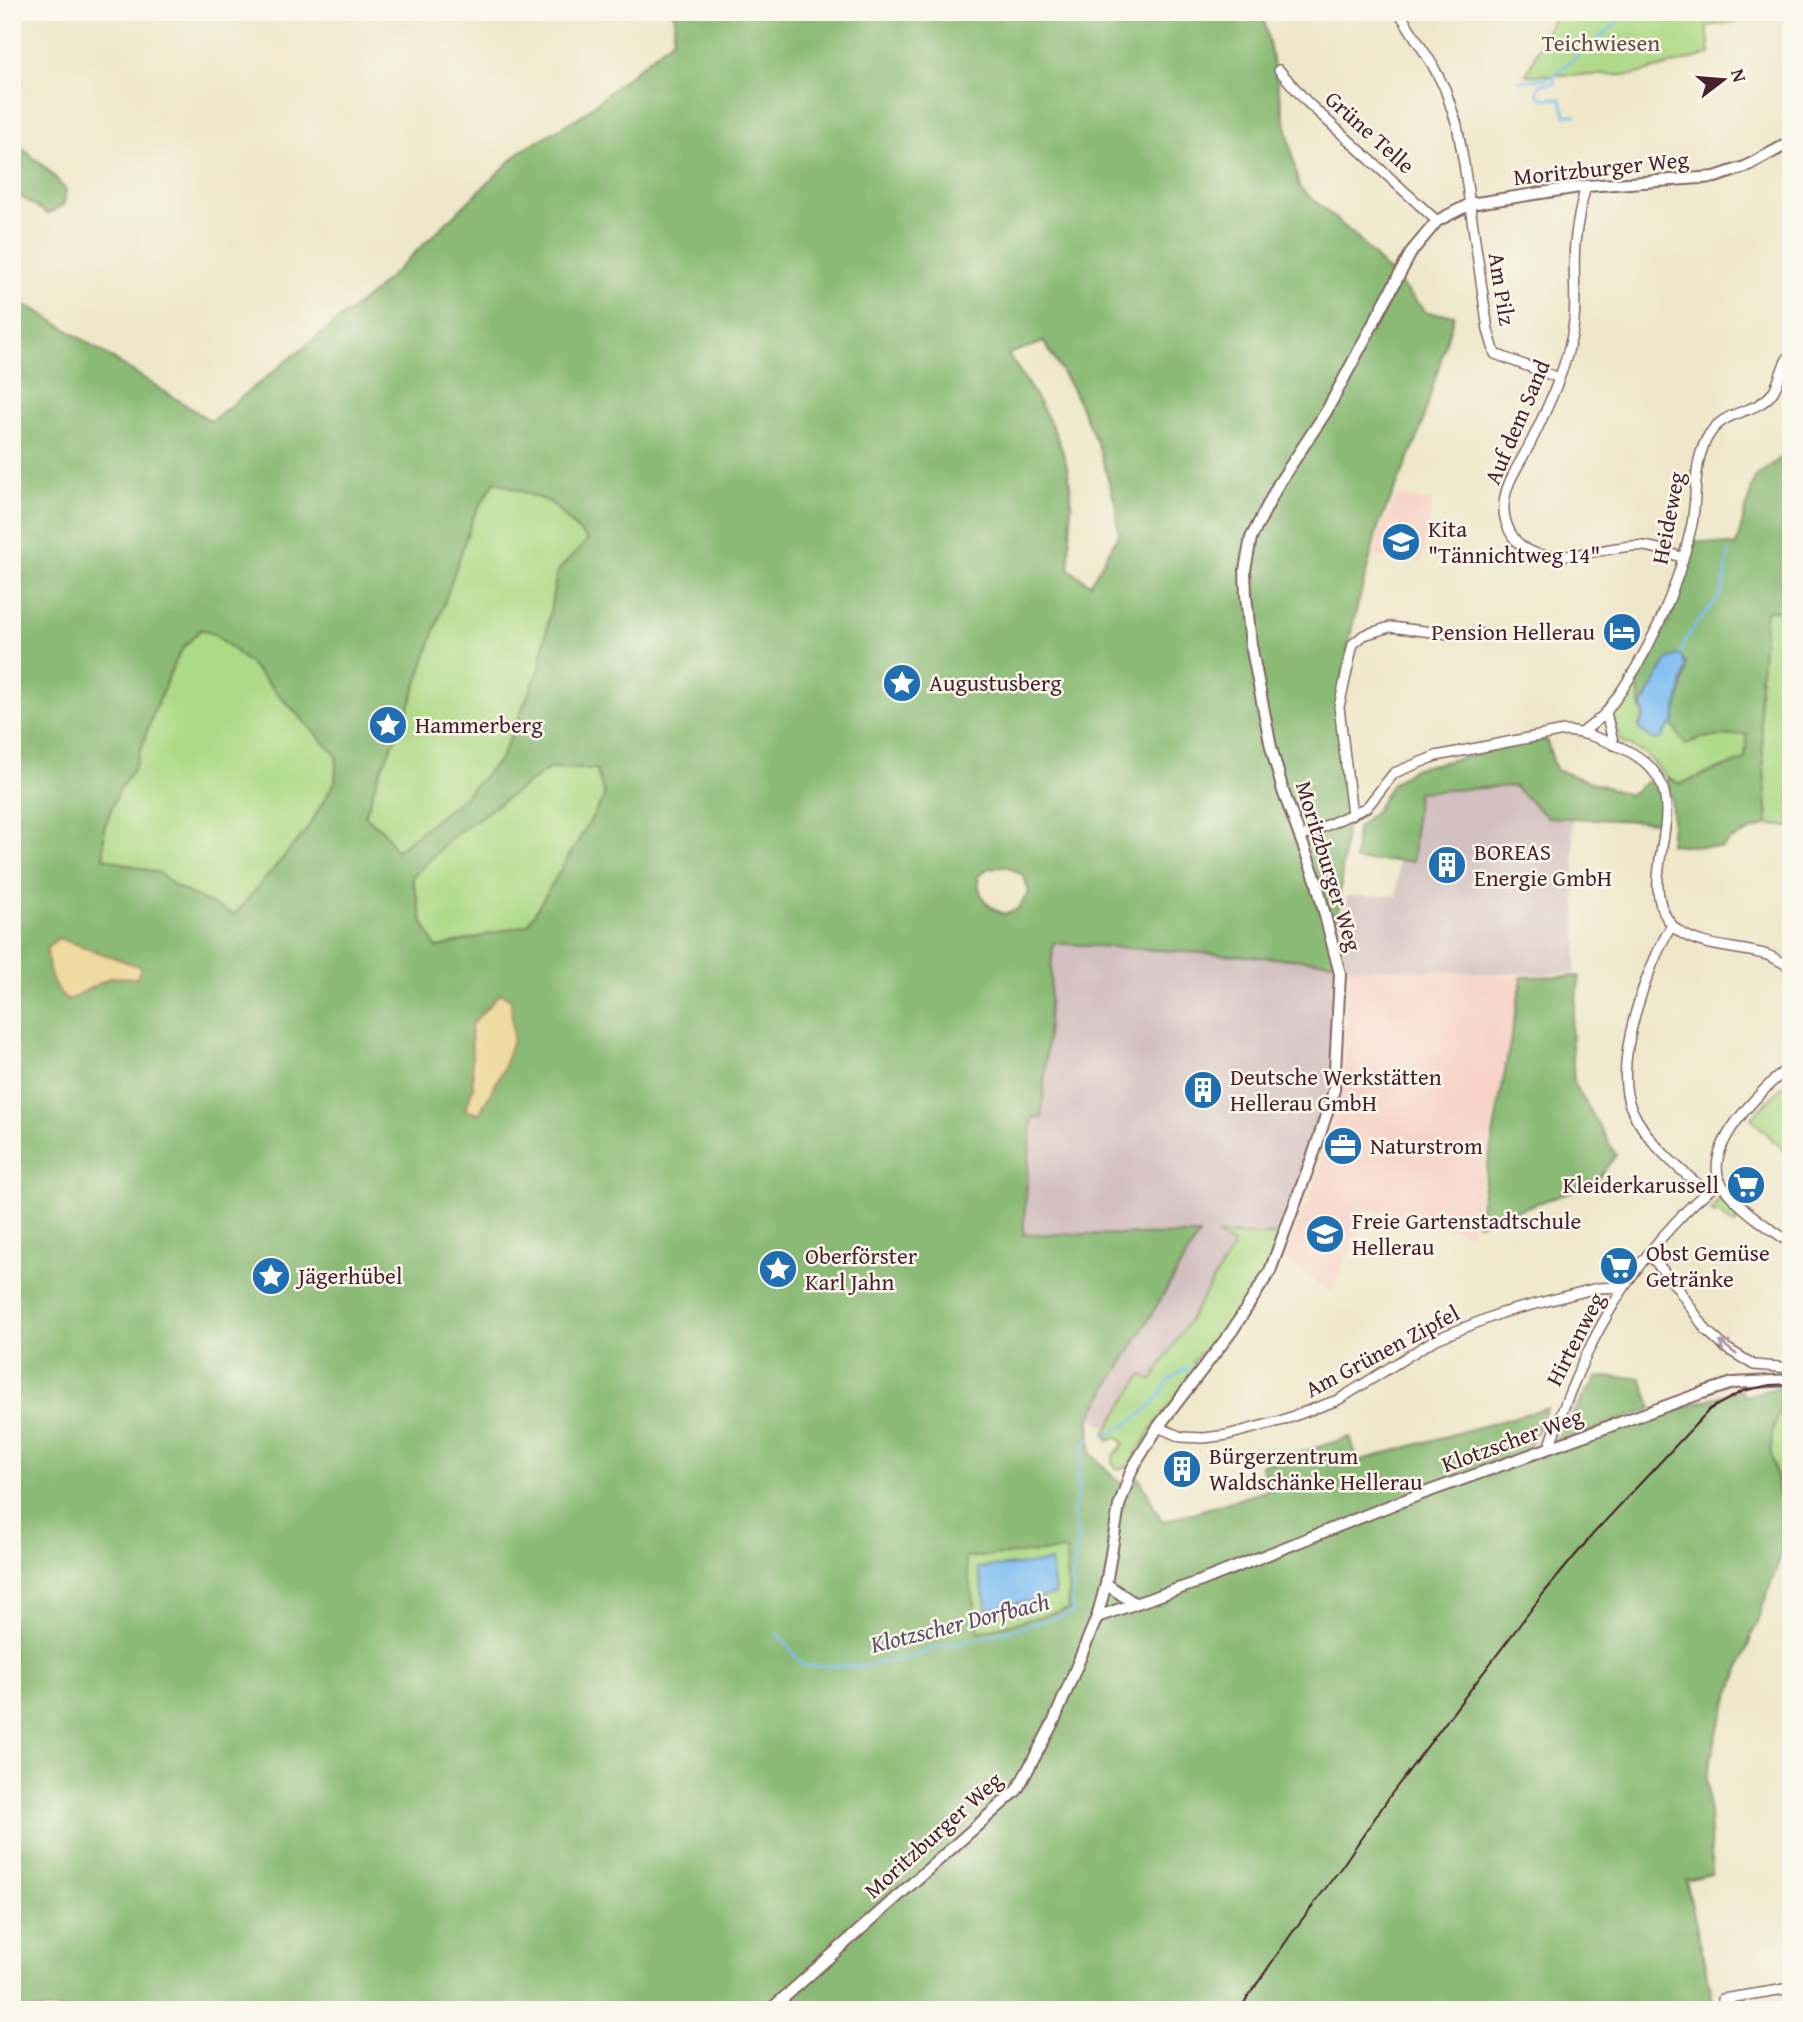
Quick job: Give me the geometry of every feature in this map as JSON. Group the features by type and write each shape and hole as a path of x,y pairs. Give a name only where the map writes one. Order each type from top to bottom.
{"street":[{"path":"1399,12 1445,89 1457,125 1470,204"},
{"name":"Grüne Telle","path":"1279,70 1307,102 1351,139 1437,221"},
{"name":"Moritzburger Weg","path":"770,2010 1017,1790 1054,1721 1097,1617 1106,1584 1119,1506 1127,1482 1158,1427 1232,1331 1270,1271 1306,1178 1334,1090 1340,974 1317,880 1283,791 1271,747 1254,658 1245,570 1251,538 1279,483 1326,412 1412,251 1437,221 1470,204 1587,186 1716,177 1745,167 1791,142"},
{"name":"Auf dem Sand","path":"1587,186 1575,243 1574,324 1559,378 1531,442 1507,487 1504,519 1513,538 1536,554 1553,556 1634,545 1660,549 1683,558"},
{"name":"Am Pilz","path":"1470,204 1488,330 1495,354 1559,378"},
{"name":"Heideweg","path":"1583,732 1605,713 1640,659 1670,596 1692,521 1698,467 1706,441 1717,424 1769,397 1785,359 1791,354"},
{"path":"1352,815 1339,707 1353,644 1364,635 1390,627 1458,635 1485,634"},
{"path":"1605,713 1614,745"},
{"path":"1301,837 1367,807 1394,773 1436,756 1564,731 1583,732 1640,757 1656,774 1666,796 1666,821 1657,891 1672,925 1692,939 1768,955 1791,967"},
{"path":"1672,925 1640,994 1632,1025 1626,1087 1634,1113 1652,1141 1706,1191"},
{"path":"1788,1241 1732,1197 1721,1182 1717,1167 1719,1155 1741,1114 1791,1065"},
{"name":"Hirtenweg","path":"1549,1448 1574,1380 1602,1321 1623,1287 1706,1191 1721,1182"},
{"path":"1649,1254 1677,1287 1706,1330 1726,1348 1754,1364 1791,1368"},
{"name":"Am Grünen Zipfel","path":"1158,1427 1181,1437 1204,1438 1280,1421 1338,1400 1434,1340 1501,1313 1597,1288 1623,1287"},
{"name":"Klotzscher Weg","path":"1097,1617 1200,1581 1394,1504 1732,1383 1791,1380"},
{"path":"1106,1584 1134,1603"},
{"path":"1724,2010 1723,1999 1791,1988"}],"shaded area":[{"name":"Kita \"Tännichtweg 14\"","path":"1398,496 1432,502 1422,562 1373,557 1382,527"},
{"path":"1514,786 1547,817 1572,818 1578,946 1575,973 1495,974 1348,967 1335,977 1330,1088 1281,1235 1219,1235 1234,1245 1152,1381 1142,1376 1109,1428 1102,1425 1090,1417 1199,1235 1023,1235 1032,1117 1042,1117 1053,943 1342,962 1347,896 1397,896 1398,861 1413,861 1417,792"},
{"path":"1348,967 1522,977 1470,1233 1366,1209 1331,1293 1284,1259 1314,1187 1344,1083"}],"green space":[{"path":"672,12 1256,12 1264,20 1299,187 1355,236 1427,313 1454,315 1417,440 1378,527 1352,627 1337,707 1347,813 1334,962 1053,943 1042,1118 1032,1117 1023,1234 1199,1235 1090,1417 1091,1454 1129,1489 1139,1477 1162,1522 1269,1490 1261,1465 1350,1437 1358,1461 1547,1408 1527,1452 1529,1460 1740,1389 1744,1396 1785,1386 1772,1432 1771,1453 1788,1537 1719,1725 1707,1777 1712,1874 1686,1880 1715,2010 12,2010 12,298 41,313 211,421 374,292 521,151 582,115 673,39 675,17","holes":["1044,342 1073,390 1098,445 1115,502 1119,534 1090,584 1069,569 1069,474 1057,437 1008,354","495,481 550,502 588,540 557,572 540,668 501,758 464,797 396,851 385,833 365,816 378,776 407,713 473,517","201,629 216,635 251,665 337,756 335,782 306,831 234,915 176,887 159,873 104,858 104,828 118,792 135,766 174,664 183,648","550,768 596,769 605,796 528,924 436,948 422,920 412,877 453,836","1006,866 1024,876 1029,892 1018,909 1003,914 984,899 979,889 978,876 989,868","58,938 140,967 111,977 67,1000","471,1025 479,1114 465,1110 473,1088","1066,1550 1069,1609 979,1632 965,1558"]},
{"name":"Teichwiesen","path":"1556,12 1745,12 1737,22 1707,26 1710,54 1633,75 1526,75"},
{"path":"12,139 49,171 66,190 64,204 48,214 12,191"},
{"path":"1790,451 1791,611 1766,610 1759,698 1768,824 1730,840 1722,848 1670,844 1672,810 1666,777 1680,784 1745,759 1747,734 1699,738 1686,745 1673,726 1686,662 1666,661 1641,709 1637,680 1670,618 1686,576 1695,541 1736,546 1755,477"},
{"path":"495,481 550,502 588,540 557,572 540,668 501,758 464,797 396,852 385,833 365,816 378,776 407,713 473,517"},
{"path":"1766,609 1791,611 1791,827 1768,824 1759,698"},
{"path":"201,629 216,635 251,665 337,756 335,782 306,831 234,916 176,887 159,873 104,858 104,828 118,792 135,766 174,664 183,648"},
{"path":"1637,680 1641,709 1645,711 1639,726 1662,738 1669,725 1673,726 1686,744 1699,738 1747,733 1745,759 1680,784 1666,777 1646,754 1620,741 1612,716"},
{"path":"1546,739 1556,770 1629,795 1652,778 1661,795 1661,822 1547,817 1514,786 1417,792 1413,861 1355,861 1357,828 1376,810 1392,784 1412,769"},
{"path":"550,768 596,769 605,796 528,925 435,948 422,920 412,877 453,836"},
{"path":"1580,976 1571,1029 1574,1083 1616,1155 1594,1184 1477,1224 1522,977"},
{"path":"1791,1078 1791,1149 1788,1146 1784,1151 1751,1118"},
{"path":"1719,1199 1741,1217 1734,1225 1718,1212 1714,1214 1711,1211"},
{"path":"1218,1235 1281,1235 1259,1282 1231,1327 1210,1355 1203,1350 1193,1362 1198,1369 1155,1425 1128,1467 1118,1469 1113,1464 1113,1456 1124,1444 1118,1437 1108,1441 1105,1433 1142,1375 1152,1381 1234,1246"},
{"path":"1597,1377 1641,1378 1652,1409 1552,1445"},
{"path":"1783,1400 1791,1401 1791,1524 1786,1522 1771,1453 1772,1432"},
{"path":"1066,1549 1069,1609 979,1632 964,1557"}],"sand":[{"path":"58,938 141,967 137,978 111,977 67,1001 53,982 48,964 47,948"},
{"path":"500,993 511,999 513,1040 502,1072 479,1114 465,1110 473,1088 471,1025"}],"water":[{"path":"1680,654 1686,666 1673,726 1669,725 1662,738 1655,740 1640,730 1645,712 1641,709 1666,661"},
{"path":"1051,1562 1055,1595 987,1610 978,1568"}],"waterway":[{"path":"1520,81 1554,75 1617,23 1622,12"},
{"path":"1554,75 1554,83 1540,84 1537,93 1541,98 1561,99 1565,115 1576,115"},
{"path":"1680,654 1691,630 1717,600 1723,588 1729,552"},
{"name":"Klotzscher Dorfbach","path":"1105,1436 1141,1415 1157,1399 1166,1383 1184,1369 1189,1370 1195,1366"},
{"name":"Klotzscher Dorfbach","path":"778,1633 803,1666 866,1666 916,1656 935,1647 963,1643 1072,1613 1075,1586 1072,1580 1078,1541 1073,1510 1078,1493 1083,1445 1091,1438"}],"tram line":[{"path":"1239,2010 1392,1793 1543,1594 1593,1534 1710,1409 1743,1391 1791,1384"}],"place":[{"name":"Kita \"Tännichtweg 14\"","path":"1401,542"},
{"name":"Pension Hellerau","path":"1622,632"},
{"name":"Augustusberg","path":"902,683"},
{"name":"Hammerberg","path":"388,725"},
{"name":"BOREAS Energie GmbH","path":"1447,865"},
{"name":"Deutsche Werkstätten Hellerau GmbH","path":"1203,1090"},
{"name":"Naturstrom","path":"1343,1146"},
{"name":"Kleiderkarussell","path":"1746,1185"},
{"name":"Freie Gartenstadtschule Hellerau","path":"1325,1234"},
{"name":"Obst Gemüse Getränke","path":"1619,1266"},
{"name":"Oberförster Karl Jahn","path":"778,1269"},
{"name":"Jägerhübel","path":"271,1276"},
{"name":"Bürgerzentrum Waldschänke Hellerau","path":"1182,1469"}]}
